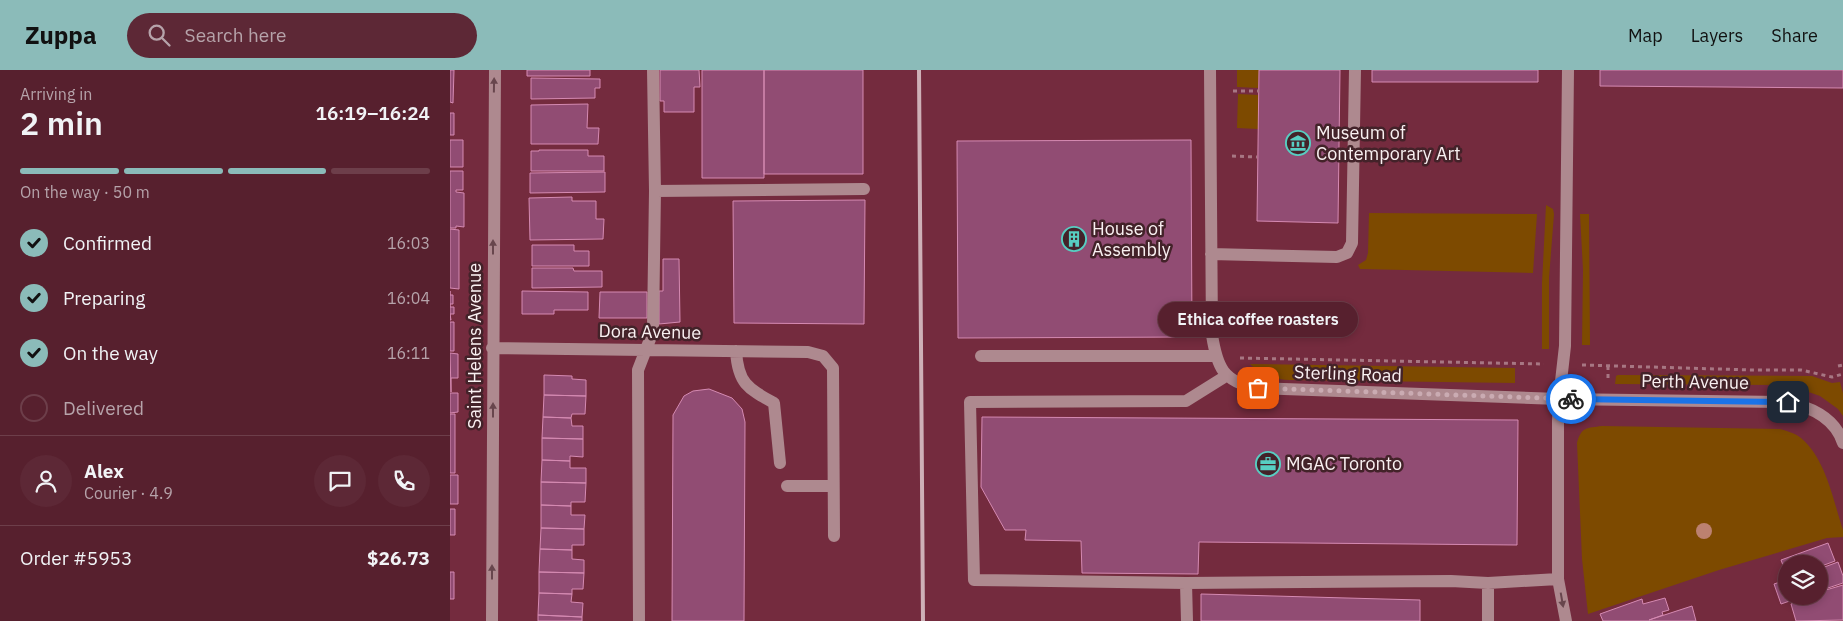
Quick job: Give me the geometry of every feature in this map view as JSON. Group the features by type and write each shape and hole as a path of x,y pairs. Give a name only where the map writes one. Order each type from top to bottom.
{"street":[{"name":"Saint Helens Avenue","path":"492,621 495,70"},
{"path":"638,621 638,370 653,327 655,191 653,70"},
{"path":"1210,70 1212,335 1215,356 1226,376 1186,401 970,402 974,580 1186,583 1451,581 1488,583 1558,579"},
{"path":"1211,254 1337,257 1347,253 1352,243 1354,70"},
{"path":"1566,621 1558,579 1558,399 1565,346 1568,70"},
{"path":"655,191 864,189"},
{"name":"Dora Avenue","path":"492,348 808,352 822,356 833,368 833,486"},
{"path":"736,351 737,370 750,390 774,403 780,463"},
{"path":"981,356 1215,356"},
{"name":"Sterling Road","path":"1226,376 1237,383 1258,388 1558,399"},
{"name":"Perth Avenue","path":"1558,399 1788,402 1806,406 1822,416 1835,428 1843,443"},
{"path":"787,486 833,486 834,536"},
{"path":"1186,583 1187,621"},
{"path":"1488,583 1488,621"}],"path":[{"path":"1233,91 1259,92"},
{"path":"1232,156 1257,157"},
{"path":"1246,359 1801,370 1818,372 1832,377 1843,374"},
{"path":"1838,366 1843,365"},
{"path":"1608,366 1608,385"}],"shaded area":[{"path":"1237,70 1259,70 1258,88 1237,87"},
{"path":"1238,94 1259,95 1258,129 1237,128"},
{"path":"1546,205 1553,209 1554,214 1549,278 1549,349 1542,349 1542,283"},
{"path":"1369,213 1537,214 1533,273 1360,269 1358,265 1366,260 1368,253"},
{"path":"1580,214 1589,214 1590,345 1582,345 1583,270"},
{"path":"1250,364 1515,368 1515,383 1290,380 1269,376"},
{"path":"1616,376 1812,376 1832,383 1840,382 1843,393 1843,416 1838,409 1820,396 1800,389 1774,385 1615,384"},
{"path":"1602,426 1780,429 1794,433 1810,447 1823,468 1843,530 1843,537 1827,538 1719,570 1588,614 1582,559 1577,443 1580,434 1585,429"}],"building":[{"path":"450,70 454,70 453,103 450,102"},
{"path":"527,70 590,70 590,76 527,76"},
{"path":"660,70 699,70 700,87 694,87 694,112 664,112 664,101 660,101"},
{"path":"702,70 764,70 764,178 702,178"},
{"path":"764,70 863,70 863,174 764,174"},
{"name":"Museum of Contemporary Art","path":"1259,70 1340,70 1338,223 1257,221"},
{"path":"1372,70 1538,70 1538,82 1372,82"},
{"path":"1600,70 1843,70 1843,88 1600,86"},
{"path":"531,78 600,79 600,88 595,88 595,98 531,99"},
{"path":"588,104 587,128 599,128 598,144 531,144 531,105"},
{"path":"450,113 454,113 454,135 450,135"},
{"path":"450,140 463,140 463,167 450,167"},
{"name":"House of Assembly","path":"1191,140 1192,337 958,338 957,141"},
{"path":"588,150 588,156 604,156 604,171 531,171 531,151"},
{"path":"450,171 463,171 463,190 456,190 456,192 464,193 464,227 456,226 456,228 450,228"},
{"path":"605,172 605,192 530,193 530,173"},
{"path":"572,197 572,201 596,201 596,219 604,219 603,239 530,240 529,198"},
{"path":"865,200 864,324 734,323 733,201"},
{"path":"450,229 459,230 459,289 450,288"},
{"path":"532,245 574,245 574,251 589,251 589,266 532,266"},
{"path":"663,259 679,259 680,322 659,324 659,291 663,291"},
{"path":"532,268 573,268 574,271 602,271 602,287 532,288"},
{"path":"522,291 588,292 588,310 554,310 554,314 522,314"},
{"path":"600,292 647,292 647,318 599,318"},
{"path":"450,295 453,295 453,304 450,304"},
{"path":"450,307 454,307 454,314 450,314"},
{"path":"450,322 454,322 454,351 450,351"},
{"path":"450,353 458,354 458,378 451,378 451,392"},
{"path":"544,375 572,376 572,379 586,380 586,396 544,395"},
{"path":"709,389 732,398 742,409 745,422 744,621 672,621 673,415 684,396 693,391"},
{"path":"450,393 458,393 458,412 450,413"},
{"path":"544,395 586,396 585,414 572,414 571,418 543,417"},
{"path":"450,414 455,414 455,473 450,473"},
{"path":"543,417 571,418 572,426 583,426 583,439 542,438"},
{"path":"982,417 1518,420 1517,545 1199,542 1198,574 1082,573 1081,541 1025,540 1026,530 1005,530 981,487"},
{"path":"542,438 583,439 583,457 570,456 570,461 542,460"},
{"path":"542,460 570,461 570,468 586,468 586,483 541,482"},
{"path":"450,475 458,475 458,504 450,504"},
{"path":"541,482 586,483 585,502 571,502 571,506 541,505"},
{"path":"541,505 571,506 571,515 585,515 584,529 541,528"},
{"path":"450,509 455,509 455,535 450,535"},
{"path":"541,528 584,529 584,545 572,545 572,550 540,549"},
{"path":"1828,543 1835,561 1828,564 1828,555 1795,555"},
{"path":"540,549 572,550 572,559 584,560 584,573 539,572"},
{"path":"1838,562 1843,576 1843,583 1828,588 1828,566"},
{"path":"450,572 454,572 454,599 450,599"},
{"path":"539,572 584,573 583,589 572,589 572,594 539,593"},
{"path":"1778,583 1778,595 1774,584"},
{"path":"1843,585 1843,620 1796,621 1791,605 1828,605 1828,589"},
{"path":"539,593 572,594 571,602 583,603 582,617 538,615"},
{"path":"1201,594 1420,600 1420,621 1201,621"},
{"path":"1665,598 1669,610 1662,612 1663,615 1649,620 1692,606 1696,621 1603,621 1600,614 1642,599 1643,604"},
{"path":"538,615 582,617 582,621 538,621"}],"railway":[{"path":"919,70 923,621"}],"way so far":[{"path":"1258,388 1571,399"}],"place":[{"name":"Museum of Contemporary Art","path":"1298,143"},
{"name":"House of Assembly","path":"1074,239"},
{"name":"Ethica coffee roasters","path":"1258,388"},
{"name":"MGAC Toronto","path":"1268,464"}],"route":[{"path":"1571,399 1788,402"}]}
